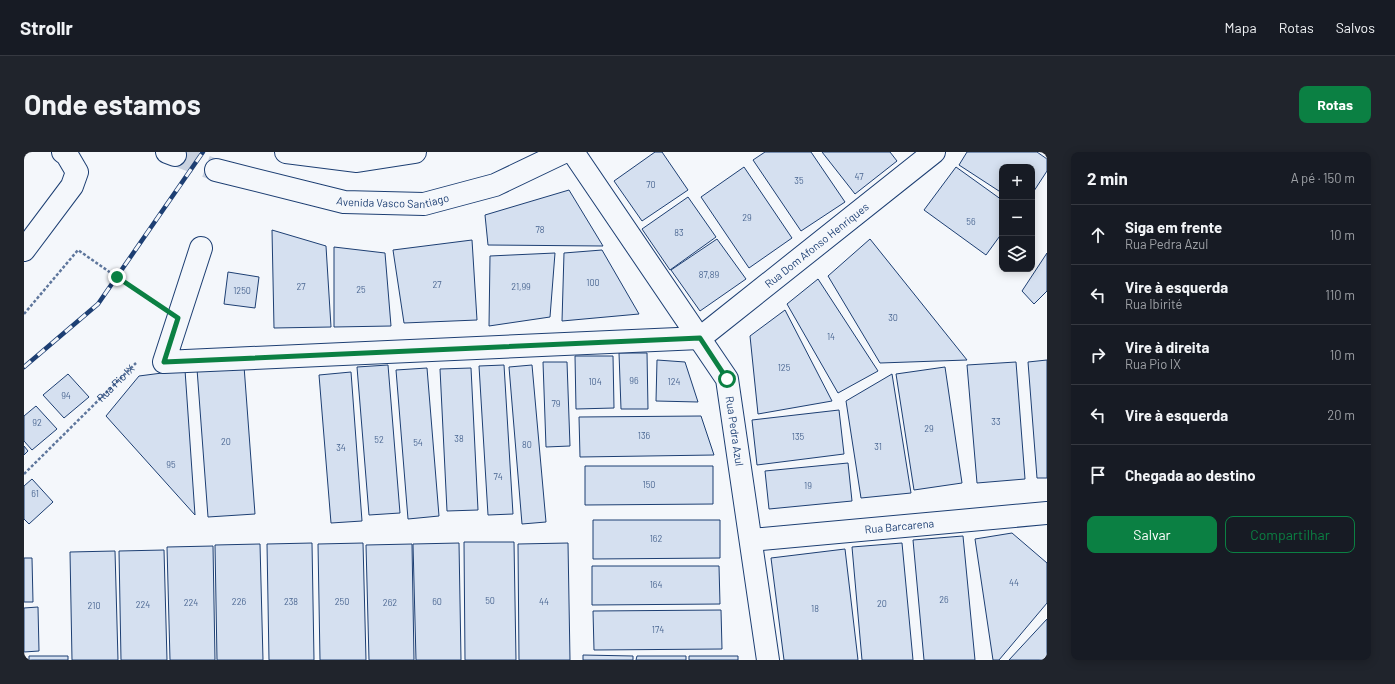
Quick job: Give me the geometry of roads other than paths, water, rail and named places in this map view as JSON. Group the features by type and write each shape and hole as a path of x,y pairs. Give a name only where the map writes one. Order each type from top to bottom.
{"street":[{"path":"24,250 72,186 77,172 67,155 63,152"},
{"path":"286,152 357,161 415,152"},
{"name":"Avenida Vasco Santiago","path":"216,170 344,202 424,204 495,185 564,152"},
{"name":"Rua Pedra Azul","path":"573,152 727,379 768,660"},
{"name":"Rua Dom Afonso Henriques","path":"700,338 934,152"},
{"path":"201,248 164,362 700,338"},
{"path":"1038,514 1047,530"},
{"name":"Rua Barcarena","path":"751,540 1038,514"}],"tunnel":[{"path":"175,155 216,170"}],"railway":[{"path":"24,367 98,304 203,152"}]}
